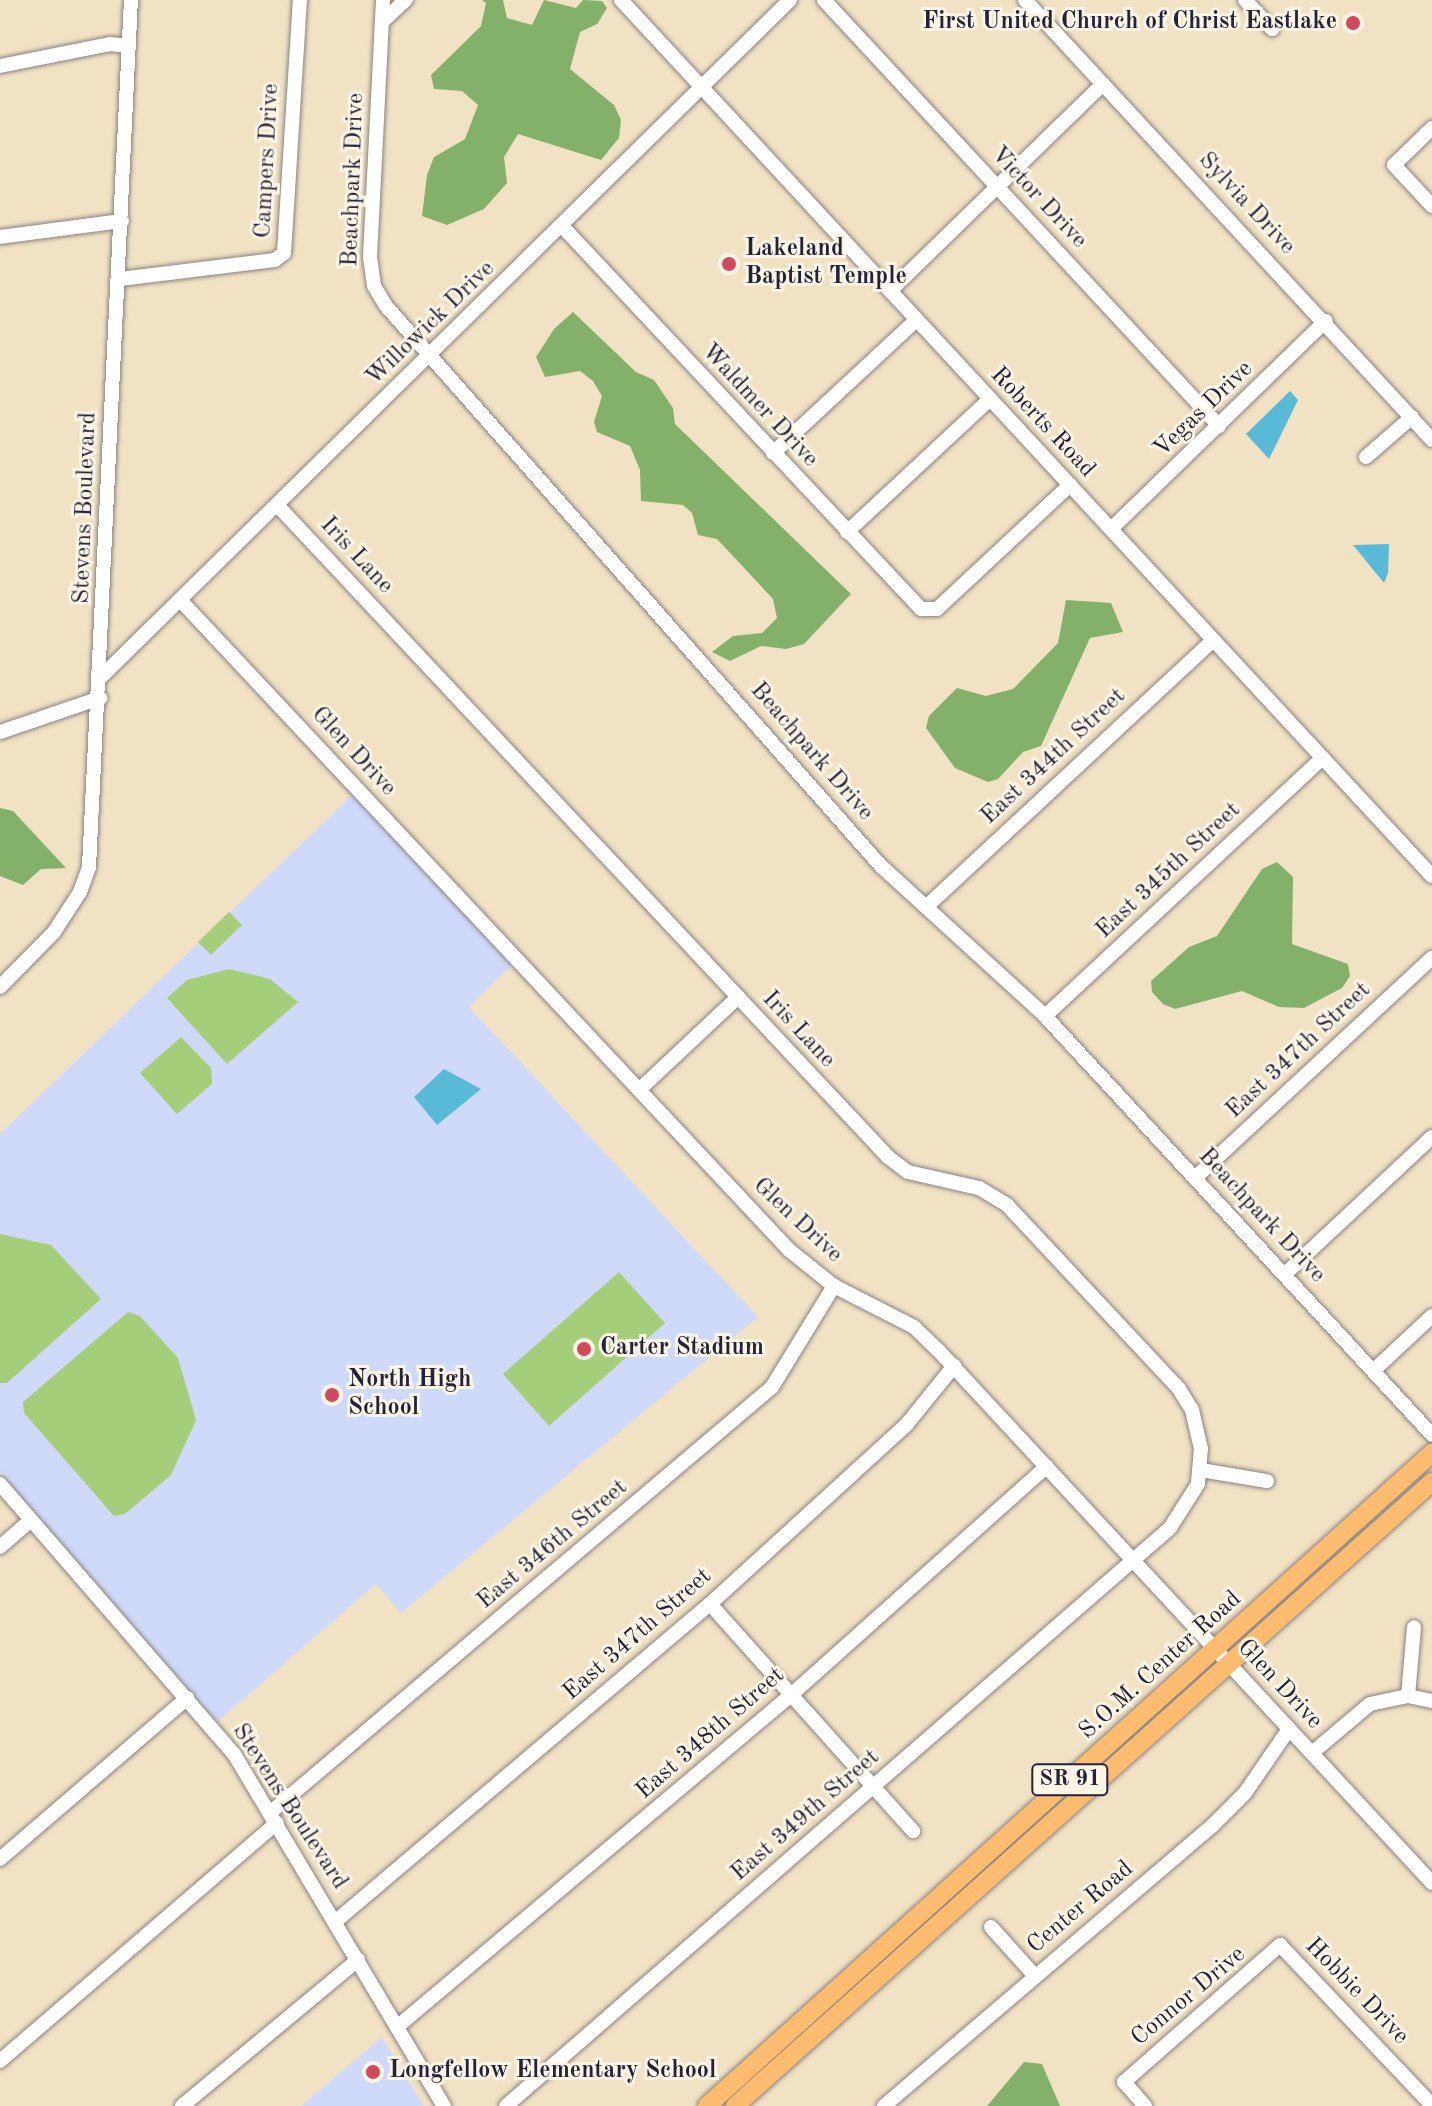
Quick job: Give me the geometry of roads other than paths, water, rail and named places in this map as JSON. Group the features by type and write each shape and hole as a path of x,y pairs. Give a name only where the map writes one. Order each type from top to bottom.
{"main road":[{"name":"S.O.M. Center Road","path":"707,2106 1432,1453"},
{"name":"S.O.M. Center Road","path":"735,2106 1432,1482"}],"street":[{"name":"Stevens Boulevard","path":"0,987 54,932 84,880 93,838 131,0"},
{"name":"Campers Drive","path":"120,279 275,260 284,253 300,0"},
{"name":"Beachpark Drive","path":"383,0 371,274 386,306 881,866 1045,1016 1432,1435"},
{"path":"382,22 406,0"},
{"name":"Roberts Road","path":"621,0 1432,876"},
{"name":"Willowick Drive","path":"101,677 182,602 790,0"},
{"name":"Victor Drive","path":"824,0 1219,426"},
{"name":"Sylvia Drive","path":"1025,0 1326,321 1432,440"},
{"path":"1245,0 1272,29"},
{"path":"0,66 110,44 128,46"},
{"path":"890,291 1103,84"},
{"path":"1432,128 1394,165 1432,206"},
{"path":"0,237 122,221"},
{"name":"Waldmer Drive","path":"562,226 912,604 927,611 937,609 1070,485"},
{"path":"773,453 916,320"},
{"name":"Vegas Drive","path":"1111,529 1326,321"},
{"path":"847,532 990,399"},
{"path":"1366,457 1412,417"},
{"name":"Iris Lane","path":"278,506 888,1157 908,1172 979,1188 1007,1205 1179,1389 1198,1427 1201,1470 1184,1513 1135,1560"},
{"name":"Glen Drive","path":"182,602 789,1250 834,1286 914,1327 954,1366 1432,1883"},
{"name":"East 344th Street","path":"926,907 1213,640"},
{"path":"0,732 100,698"},
{"name":"East 345th Street","path":"1045,1016 1323,758"},
{"name":"East 347th Street","path":"1196,1177 1432,958"},
{"path":"639,1090 738,997"},
{"path":"1285,1274 1432,1137"},
{"name":"East 346th Street","path":"0,2061 274,1817 772,1387 834,1286"},
{"path":"1374,1370 1432,1316"},
{"name":"East 347th Street","path":"336,1921 710,1604 907,1424 954,1366"},
{"name":"East 348th Street","path":"397,2027 791,1695 1047,1466"},
{"path":"1201,1470 1267,1481"},
{"name":"Stevens Boulevard","path":"0,1484 234,1754 444,2106"},
{"path":"0,1547 31,1520"},
{"name":"East 349th Street","path":"506,2106 1135,1560"},
{"path":"710,1604 913,1831"},
{"path":"1408,1696 1414,1627"},
{"path":"1312,1753 1370,1704 1408,1696 1432,1701"},
{"path":"0,1859 187,1698"},
{"name":"Center Road","path":"884,2106 1212,1826 1245,1793 1289,1729"},
{"path":"991,1927 1035,1976"},
{"name":"Connor Drive","path":"1145,2106 1124,2082 1280,1945"},
{"name":"Hobbie Drive","path":"1280,1945 1432,2105"},
{"path":"182,2106 358,1960"},
{"path":"1419,2091 1432,2078"}],"water":[{"path":"1290,391 1298,400 1269,459 1246,434"},
{"path":"1389,544 1388,573 1384,583 1353,545"},
{"path":"444,1069 481,1089 437,1125 414,1097"}],"place":[{"name":"First United Church of Christ Eastlake","path":"1353,23"},
{"name":"Lakeland Baptist Temple","path":"729,264"},
{"name":"Carter Stadium","path":"584,1349"},
{"name":"North High School","path":"332,1395"},
{"name":"Longfellow Elementary School","path":"373,2072"}]}
